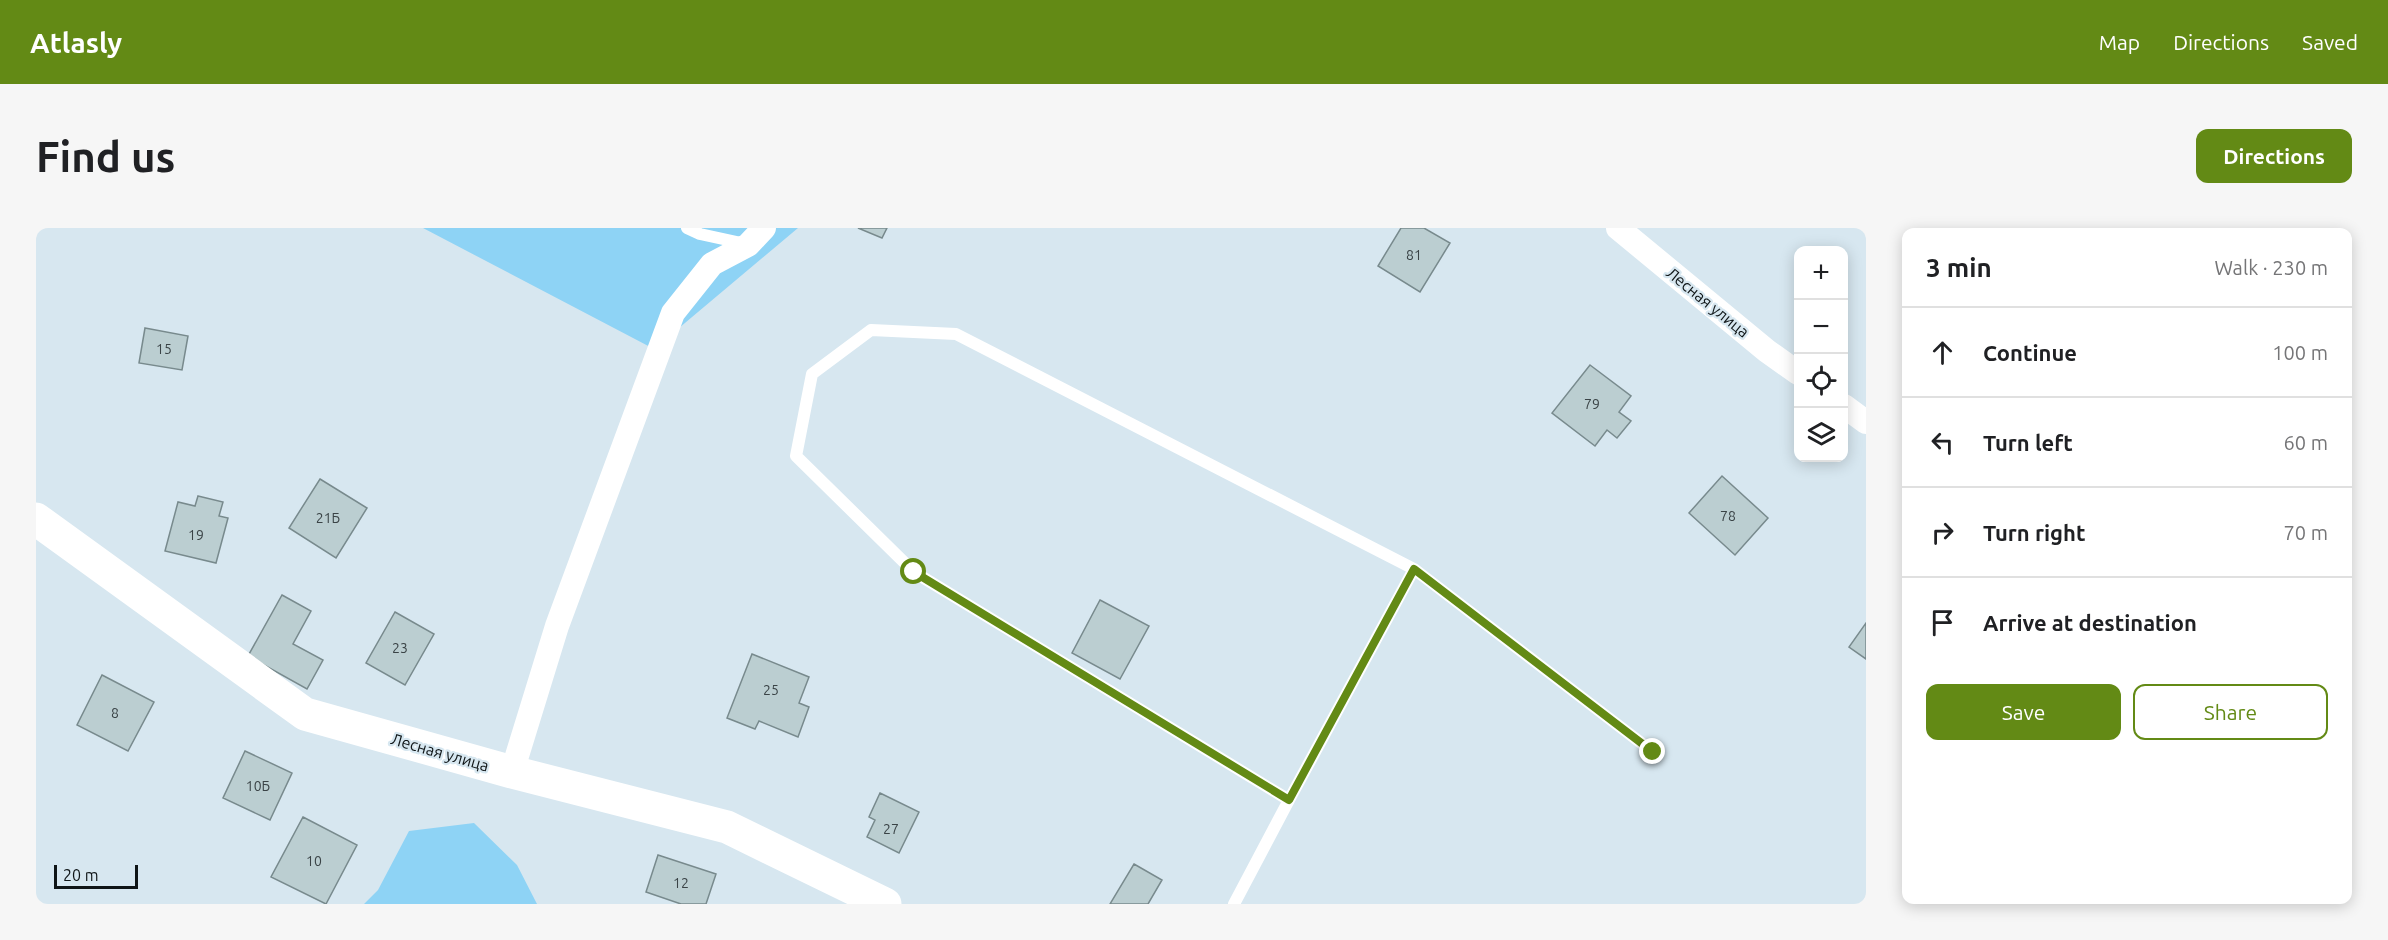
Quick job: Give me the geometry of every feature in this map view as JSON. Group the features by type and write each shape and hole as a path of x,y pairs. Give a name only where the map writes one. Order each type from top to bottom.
{"street":[{"name":"Лесная улица","path":"1618,228 1794,371"},
{"path":"512,772 556,626 673,313 712,264 756,236"},
{"path":"1847,408 1866,422"},
{"name":"Лесная улица","path":"36,519 305,714 512,772 727,827 885,904"}],"lane":[{"path":"687,228 700,234 756,236"},
{"path":"1289,800 914,572 796,456 812,374 871,330 956,334 1414,569 1653,752"},
{"path":"1234,904 1414,569"}],"shaded area":[{"path":"423,228 798,228 654,349"},
{"path":"474,823 517,865 537,904 364,904 378,890 409,831"}],"building":[{"path":"858,228 887,228 882,238"},
{"path":"1401,228 1424,228 1450,243 1420,292 1378,266"},
{"path":"145,328 188,336 182,370 139,363"},
{"path":"1590,365 1631,396 1619,412 1631,421 1617,438 1607,430 1595,446 1552,413"},
{"path":"1722,476 1768,518 1735,555 1689,513"},
{"path":"320,479 367,508 336,558 289,528"},
{"path":"198,496 223,502 219,516 228,518 216,563 165,551 178,502 195,506"},
{"path":"282,595 311,611 293,644 323,660 307,689 248,656"},
{"path":"1100,600 1149,626 1120,679 1072,653"},
{"path":"395,612 434,634 405,685 366,663"},
{"path":"1866,623 1866,659 1849,647"},
{"path":"752,654 809,677 799,703 809,707 798,737 759,721 755,729 727,718"},
{"path":"102,675 154,702 128,751 77,725"},
{"path":"245,751 292,773 270,820 223,798"},
{"path":"880,793 919,812 899,853 867,837 875,820 869,817"},
{"path":"303,817 357,845 326,904 271,877"},
{"path":"658,855 716,874 706,904 681,904 646,892"},
{"path":"1134,864 1162,880 1148,904 1110,904"}],"route":[{"path":"914,572 1289,800 1414,569 1653,752"}]}
